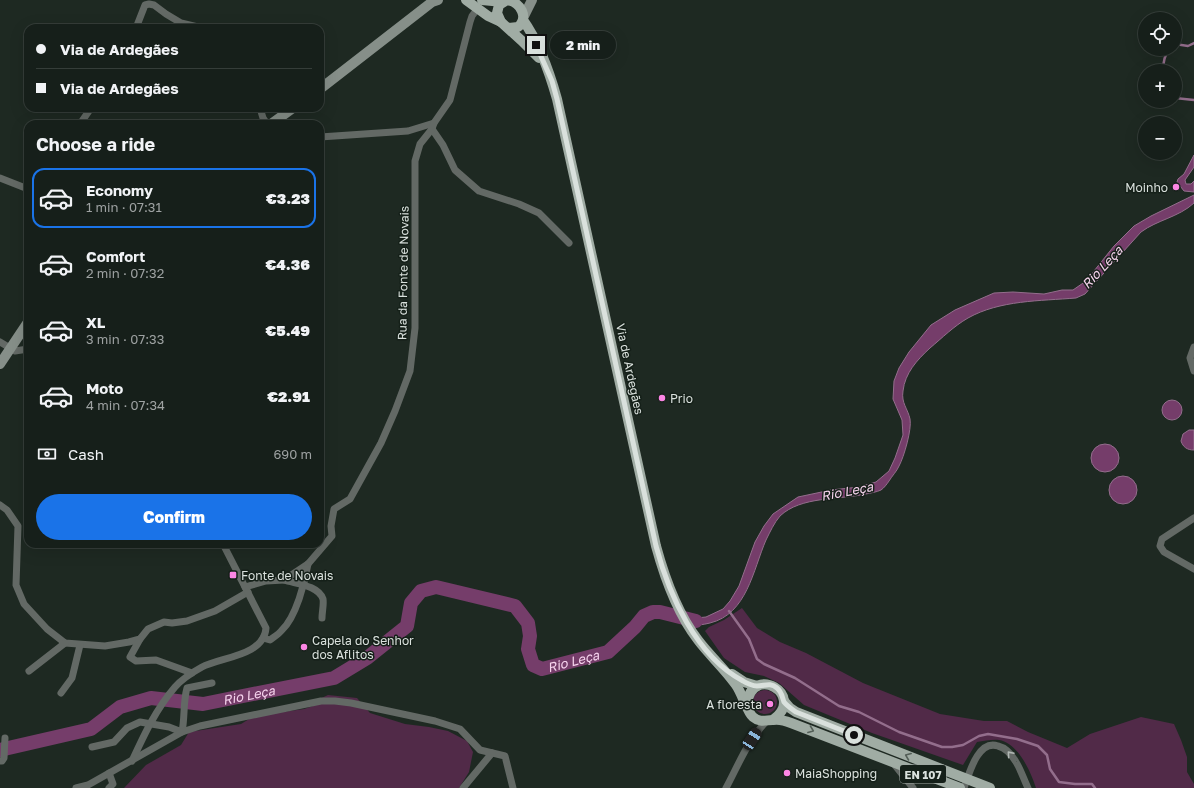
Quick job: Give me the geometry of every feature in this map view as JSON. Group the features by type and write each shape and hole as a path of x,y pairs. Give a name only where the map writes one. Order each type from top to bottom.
{"main road":[{"name":"EN 107","path":"466,0 480,4 506,1 516,3 523,11 524,18"},
{"path":"506,1 499,5 497,13 505,25 518,27 524,18"},
{"name":"EN 107","path":"480,4 488,16 505,25"},
{"name":"Via de Ardegães","path":"524,18 552,81 557,99 656,546 671,593 689,626 698,641 737,686 747,704 748,711 753,717 759,720 791,723 957,787"},
{"name":"Via de Ardegães","path":"505,25 544,64"},
{"name":"Via de Ardegães","path":"721,667 744,682 757,686 764,684 772,685 782,694 784,702 796,712 990,788"},
{"path":"747,704 751,690 757,686"},
{"path":"770,720 780,715 784,702"}],"street":[{"path":"524,18 532,0"},
{"path":"324,86 435,1"},
{"path":"138,24 145,5 155,2 166,14 185,24"},
{"path":"324,137 408,131 433,126 450,100 470,22 480,4"},
{"path":"278,120 289,112"},
{"path":"433,126 455,170 479,191 519,204 539,213 569,242"},
{"name":"Rua da Fonte de Novais","path":"324,545 332,536 331,526 334,509 350,499 381,443 410,370 415,328 415,162 420,144 433,126"},
{"path":"0,178 24,187"},
{"path":"0,364 24,328"},
{"path":"0,342 15,351 24,350"},
{"path":"1194,348 1190,358 1194,371"},
{"path":"0,505 11,514 18,526 16,585 24,604 47,629 65,643 80,645 105,646 140,639"},
{"path":"1194,518 1162,539 1160,546 1164,552 1194,569"},
{"path":"132,761 148,727 176,686 192,673 209,664 236,656 253,648 263,638 266,628 225,548"},
{"name":"Rua da Fonte de Novais","path":"284,580 308,564 322,548"},
{"name":"Rua da Fonte de Novais","path":"140,639 148,629 164,622 187,622 215,611 246,590 266,581 284,580 303,585 308,564"},
{"path":"263,638 270,640 283,630 292,615 303,585 318,591 323,599 322,618"},
{"path":"140,639 130,656 136,661 156,660 192,673"},
{"path":"29,671 65,643"},
{"path":"61,693 72,678 80,645"},
{"path":"182,732 184,720 184,697 187,688 212,684"},
{"path":"76,788 88,785 182,732 200,726 285,708 321,701 335,701 352,703 435,721 460,730 480,750 505,756 513,788"},
{"path":"726,788 752,739 759,729 770,720"},
{"path":"92,747 114,742 127,728 140,722 169,727 182,732"},
{"path":"2,759 5,738"},
{"path":"964,788 971,767 979,754 986,747 996,745 1006,749 1017,762 1028,788"},
{"path":"463,788 492,753"},
{"path":"893,762 913,788"},
{"path":"109,773 113,784 109,788"}],"shaded area":[{"path":"742,608 757,628 780,642 806,653 863,683 940,714 984,721 1007,721 1028,732 1067,748 1090,734 1141,717 1174,724 1187,757 1187,772 1194,784 1194,788 1036,788 1023,759 1018,752 1006,742 999,740 988,740 977,742 963,765 872,733 804,705 779,683 764,676 745,672 724,658 705,631 709,627 724,620"},
{"path":"765,690 770,691 776,697 776,707 770,713 765,714 760,713 754,707 753,702 754,697 760,691"},
{"path":"328,695 357,698 370,713 405,724 448,731 467,741 473,752 469,772 459,788 124,788 146,765 181,745 189,732 241,724 254,716 304,709 313,706 313,702"}],"water":[{"path":"1194,155 1194,167 1185,180 1186,184 1191,184 1194,181 1194,192 1184,191 1177,182 1178,179 1184,174"},
{"path":"1194,195 1194,203 1188,208 1154,224 1141,232 1085,294 1076,298 1020,302 993,308 968,318 948,332 921,357 912,367 906,378 903,395 910,419 909,436 901,462 885,486 876,492 798,505 780,516 766,540 741,601 733,610 722,618 702,625 689,626 682,614 696,618 706,617 723,609 730,601 739,586 755,542 773,514 798,497 831,490 859,487 876,482 889,471 903,435 902,420 893,399 894,381 899,368 909,352 931,325 955,310 994,293 1013,292 1044,294 1062,290 1073,290 1086,281 1114,246 1134,226"},
{"path":"1172,400 1179,403 1182,410 1179,417 1172,420 1165,417 1162,410 1165,403"},
{"path":"1189,430 1194,430 1194,450 1186,448 1181,441 1183,434"},
{"path":"1105,444 1115,448 1119,458 1115,468 1105,472 1095,468 1091,458 1095,448"},
{"path":"1123,476 1133,480 1137,490 1133,500 1123,504 1113,500 1109,490 1113,480"}],"waterway":[{"path":"1182,45 1188,46 1194,43"},
{"path":"1163,64 1165,56"},
{"path":"1182,99 1194,100"},
{"name":"Rio Leça","path":"0,750 91,729 120,707 151,698 203,704 334,678 367,658 407,626 411,603 421,591 436,587 515,606 528,623 530,636 528,649 533,665 542,669 608,652 635,627 644,616 653,612 660,612 696,621"},
{"path":"729,611 749,639 757,659 764,664 795,678 839,706 859,712 899,732 942,747 963,745 979,736 988,734 1017,739 1038,746 1047,755 1050,769 1059,782 1092,784 1095,788"}],"place":[{"name":"Moinho","path":"1176,187"},
{"name":"Prio","path":"662,398"},
{"name":"Fonte de Novais","path":"233,575"},
{"name":"Capela do Senhor dos Aflitos","path":"304,647"},
{"name":"A floresta","path":"770,704"},
{"name":"MaiaShopping","path":"787,773"}],"route":[{"path":"536,45 552,81 557,99 656,546 671,593 698,641 721,667 744,682 757,686 764,684 772,685 782,694 784,702 796,712 854,735"}]}
